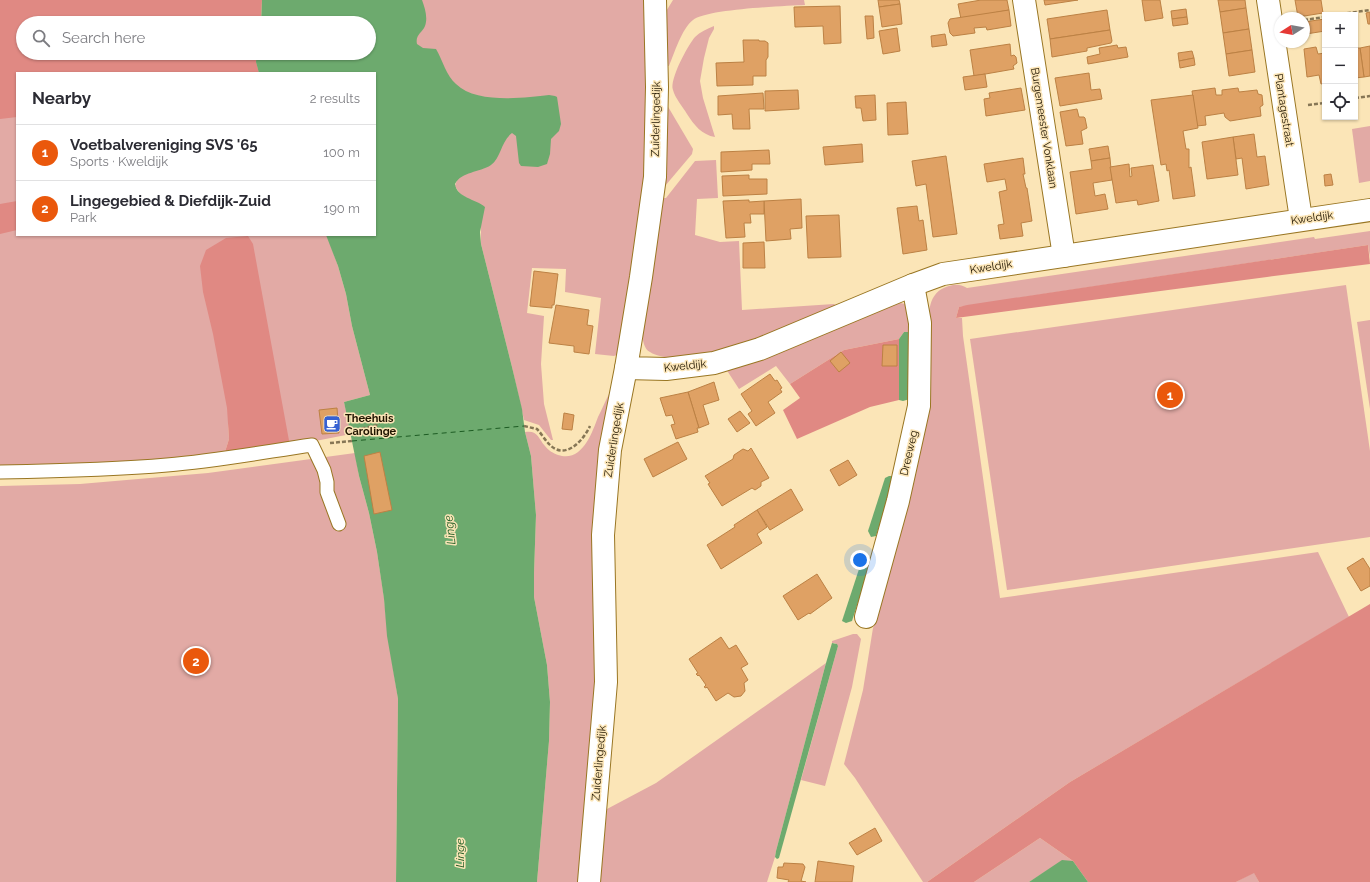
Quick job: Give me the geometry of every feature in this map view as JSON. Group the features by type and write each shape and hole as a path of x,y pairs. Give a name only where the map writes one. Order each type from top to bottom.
{"street":[{"name":"Burgemeester Vonklaan","path":"1024,0 1064,256"},
{"name":"Plantagestraat","path":"1268,0 1301,219"},
{"name":"Zuiderlingedijk","path":"590,882 606,682 603,535 610,450 626,368 641,277 655,177 659,4"},
{"name":"Kweldijk","path":"626,368 666,369 720,361 760,349 943,274 1301,219 1370,210"},
{"name":"Dreeweg","path":"866,617 898,501 919,406 920,323 913,285"}],"lane":[{"path":"0,472 94,470 168,465 237,457 312,445 324,470 327,482 327,492 339,524"}],"path":[{"path":"1356,12 1370,10"},
{"path":"1310,19 1322,17"},
{"path":"1358,98 1370,96"},
{"path":"524,426 538,428 549,444 556,449 563,451 575,446 591,423"},
{"path":"350,432 378,424"}],"shaded area":[{"path":"0,0 182,16 16,16 16,60 259,60 264,72 16,72 16,236 327,236 346,294 352,326 370,395 344,402 351,434 290,446 228,422 229,439 224,455 117,466 0,469"},
{"path":"0,0 262,0 261,16 16,16 16,60 256,60 259,72 16,72 16,117 0,119"},
{"path":"390,0 646,0 646,159 636,260 619,354 614,356 595,354 601,298 565,292 566,269 532,268 527,313 544,316 541,364 544,404 553,440 551,440 539,425 524,420 481,244 481,227 467,198 460,194 455,186 457,180"},
{"path":"673,0 804,0 805,5 746,9 701,16 693,20 685,29 669,66 666,66 665,13"},
{"path":"714,26 709,38 700,81 703,98 715,137 702,132 692,122 675,96 673,90 676,71 692,41 706,29"},
{"path":"667,105 693,149 692,154 665,186 663,186"},
{"path":"1370,126 1370,181 1359,183 1352,129"},
{"path":"716,160 718,198 697,199 695,235 720,242 739,241 742,310 834,304 839,307 772,334 715,352 689,357 667,357 650,352 646,349 642,334 662,198 666,198 695,161"},
{"path":"16,201 16,230 0,234 0,204"},
{"path":"1370,231 1370,257 1368,245 959,307 956,318 962,318 963,336 1000,598 1318,552 1349,617 1070,782 927,882 923,882 855,778 844,764 863,690 873,628 877,617 930,340 929,316 932,301 935,295 941,290 954,285 960,285 967,288 1314,237 1315,239"},
{"path":"248,236 253,244 290,446 224,455 229,439 227,408 213,334 203,292 200,266 206,250 226,238"},
{"path":"1368,245 1370,264 956,318 959,307 967,305"},
{"path":"1346,285 1370,451 1370,537 1007,590 970,339"},
{"path":"896,302 905,304 910,309 913,340 904,332 899,339 844,350 790,384 776,366 739,389 726,369"},
{"path":"1370,320 1370,409 1357,322"},
{"path":"899,339 899,400 870,407 797,439 783,410 800,398 790,384 844,350"},
{"path":"609,394 612,396 595,704 583,882 537,882 549,741 550,702 547,665 534,597 536,515 531,456 525,432 535,433 550,451 558,455 574,455 585,445 593,431"},
{"path":"355,453 377,552 398,699 396,882 0,882 0,486 80,484 208,473"},
{"path":"1370,604 1370,882 1259,882 1254,873 1236,882 1088,882 1073,861 1040,838 974,882 927,882 1070,782"},
{"path":"857,634 861,639 852,687 825,786 801,780 838,646 835,643 832,643 832,641"},
{"path":"826,663 775,857 767,882 600,882 607,809 656,783"},
{"path":"1040,838 1073,861 1062,861 1029,882 974,882"},
{"path":"1254,872 1259,882 1236,882"}],"water":[{"name":"Linge","path":"262,0 422,0 426,13 426,23 417,38 417,44 423,48 436,49 445,68 456,84 475,95 488,97 514,98 549,95 557,97 561,124 559,131 551,139 550,154 547,164 538,167 521,166 519,163 516,136 512,133 505,140 497,158 491,165 466,174 455,184 456,189 459,192 485,207 480,232 481,244 522,409 525,432 531,456 536,515 534,597 547,665 550,702 549,741 537,882 396,882 398,699 387,636 384,599 377,552 369,513 359,476 344,402 370,395 352,326 346,294 338,266 326,236 376,236 376,72 259,72 256,62 256,60 376,60 376,16 261,16"},
{"path":"904,332 908,332 913,340 910,399 903,401 899,400 899,339"},
{"path":"892,476 894,479 876,536 871,537 868,531 885,478"},
{"path":"860,566 869,568 852,621 846,623 842,621"},
{"path":"832,643 837,644 838,646 779,858 777,859 775,857 776,851"},
{"path":"1062,860 1073,861 1088,882 1029,882"}],"building":[{"path":"878,0 899,0 900,4 879,7"},
{"path":"981,0 1007,0 1009,10 961,19 958,4"},
{"path":"1044,0 1078,0 1045,5"},
{"path":"1142,0 1160,0 1163,18 1145,21"},
{"path":"1218,0 1245,0 1246,8 1220,12"},
{"path":"1295,0 1321,0 1322,13 1310,15 1310,12 1297,12"},
{"path":"900,4 902,24 882,27 879,7"},
{"path":"840,6 841,43 824,44 823,26 795,27 794,7"},
{"path":"1246,8 1249,29 1223,33 1220,12"},
{"path":"1186,9 1187,17 1172,19 1171,11"},
{"path":"1009,10 1011,26 987,30 986,27 974,28 975,33 953,36 950,33 948,23 950,19"},
{"path":"1107,10 1110,30 1050,39 1047,19"},
{"path":"1370,12 1370,24 1368,24 1366,13"},
{"path":"865,16 873,16 874,38 867,39"},
{"path":"1187,17 1188,24 1173,26 1172,19"},
{"path":"1322,19 1322,31 1310,33 1310,21"},
{"path":"897,28 900,51 883,54 879,31"},
{"path":"1249,29 1252,50 1226,54 1223,33"},
{"path":"1110,30 1111,43 1087,48 1087,51 1052,57 1050,39"},
{"path":"945,34 947,45 932,47 931,36"},
{"path":"743,40 759,40 768,43 766,76 753,76 753,85 717,86 716,63 744,62"},
{"path":"1010,44 1011,56 1014,55 1016,57 1017,63 1013,66 1014,69 974,76 970,50"},
{"path":"1117,45 1118,48 1126,47 1128,57 1088,64 1087,57 1100,54 1099,48"},
{"path":"1370,46 1370,76 1364,77 1360,48"},
{"path":"1316,47 1318,54 1322,53 1322,84 1319,75 1307,77 1304,49"},
{"path":"1358,48 1360,48 1364,77 1358,78"},
{"path":"1252,50 1255,72 1229,76 1226,54"},
{"path":"1192,51 1194,58 1179,61 1178,53"},
{"path":"1194,58 1195,65 1180,68 1179,61"},
{"path":"1089,73 1091,90 1100,89 1102,99 1060,106 1055,78"},
{"path":"985,74 987,87 965,90 963,77"},
{"path":"1021,88 1025,110 986,116 984,99 990,98 989,93"},
{"path":"1215,88 1216,95 1222,95 1222,90 1238,88 1239,92 1257,90 1258,94 1262,95 1263,105 1260,107 1261,116 1230,121 1225,117 1224,113 1205,116 1206,125 1197,126 1192,91"},
{"path":"798,90 799,109 765,111 765,91"},
{"path":"763,93 764,109 749,109 750,129 733,129 732,114 718,115 718,96"},
{"path":"875,95 876,120 863,121 861,108 856,108 855,96"},
{"path":"1193,95 1198,128 1183,131 1186,149 1189,149 1189,168 1191,167 1195,196 1173,199 1169,170 1167,171 1166,164 1161,165 1151,100"},
{"path":"906,102 908,134 888,135 887,103"},
{"path":"1077,109 1079,117 1085,118 1087,128 1081,131 1083,144 1066,146 1060,112"},
{"path":"1254,134 1257,157 1265,156 1269,185 1246,189 1242,158 1236,159 1233,137"},
{"path":"1233,137 1238,175 1207,179 1202,142"},
{"path":"862,144 863,162 825,165 823,147"},
{"path":"1108,146 1110,158 1091,161 1089,149"},
{"path":"769,150 770,164 752,164 752,170 721,172 721,152"},
{"path":"946,156 957,234 933,237 926,184 916,186 912,161"},
{"path":"1023,158 1025,174 1023,174 1027,188 1032,221 1021,223 1023,236 1000,239 998,225 1004,224 999,192 1007,190 1005,179 987,182 984,164"},
{"path":"1110,158 1112,180 1093,183 1095,196 1105,194 1108,209 1076,214 1070,172 1092,169 1091,161"},
{"path":"1129,164 1130,177 1132,176 1131,168 1153,165 1159,201 1138,205 1137,200 1116,203 1110,167"},
{"path":"1331,174 1333,185 1325,186 1324,175"},
{"path":"749,175 749,179 767,179 767,194 723,196 722,176"},
{"path":"801,199 802,228 790,229 791,239 766,241 764,201"},
{"path":"749,200 749,202 764,201 764,214 750,214 751,223 744,223 745,237 726,238 723,201"},
{"path":"917,206 919,221 923,220 927,250 903,254 897,208"},
{"path":"839,215 841,257 808,258 806,216"},
{"path":"764,242 765,268 743,268 743,243"},
{"path":"534,271 558,274 554,305 552,305 552,308 530,306"},
{"path":"556,305 589,310 587,325 593,326 589,354 574,352 574,346 549,343"},
{"path":"883,345 897,345 897,366 882,366"},
{"path":"841,352 850,363 839,372 830,361"},
{"path":"770,374 775,381 777,380 782,388 780,389 782,392 768,402 775,413 756,426 748,414 752,411 741,394"},
{"path":"714,382 719,400 703,405 709,424 699,428 688,392"},
{"path":"688,392 699,428 697,428 698,432 676,439 671,425 675,424 672,415 666,416 660,398"},
{"path":"337,408 339,433 322,434 319,410"},
{"path":"740,411 750,423 737,432 728,419"},
{"path":"564,413 574,415 572,430 562,429"},
{"path":"678,442 687,459 653,477 644,459"},
{"path":"751,448 769,478 761,482 761,486 755,490 752,488 722,506 708,484 710,483 705,476 733,459 734,455 743,449 748,451"},
{"path":"380,452 392,510 374,514 364,456"},
{"path":"848,460 857,475 839,486 830,470"},
{"path":"791,489 803,510 770,530 757,510"},
{"path":"757,510 767,527 757,534 762,543 721,569 707,545 735,527 734,525"},
{"path":"1363,558 1370,569 1370,586 1361,591 1347,568"},
{"path":"817,574 832,598 810,614 809,613 798,620 783,596"},
{"path":"721,637 729,649 736,645 748,664 741,668 748,680 744,683 745,691 741,696 734,697 728,693 716,701 707,687 704,687 706,685 699,675 698,676 696,674 698,673 689,659"},
{"path":"875,828 882,841 857,855 849,843"},
{"path":"818,861 854,866 852,882 815,882"},
{"path":"784,863 803,864 805,867 801,881 806,882 788,882 789,880 777,878 778,867 783,867"}],"ferry route":[{"path":"352,441 524,426"}],"place":[{"name":"Voetbalvereniging SVS '65","path":"1170,395"},
{"name":"Theehuis Carolinge","path":"332,424"},
{"name":"Lingegebied & Diefdijk-Zuid","path":"196,661"}]}
